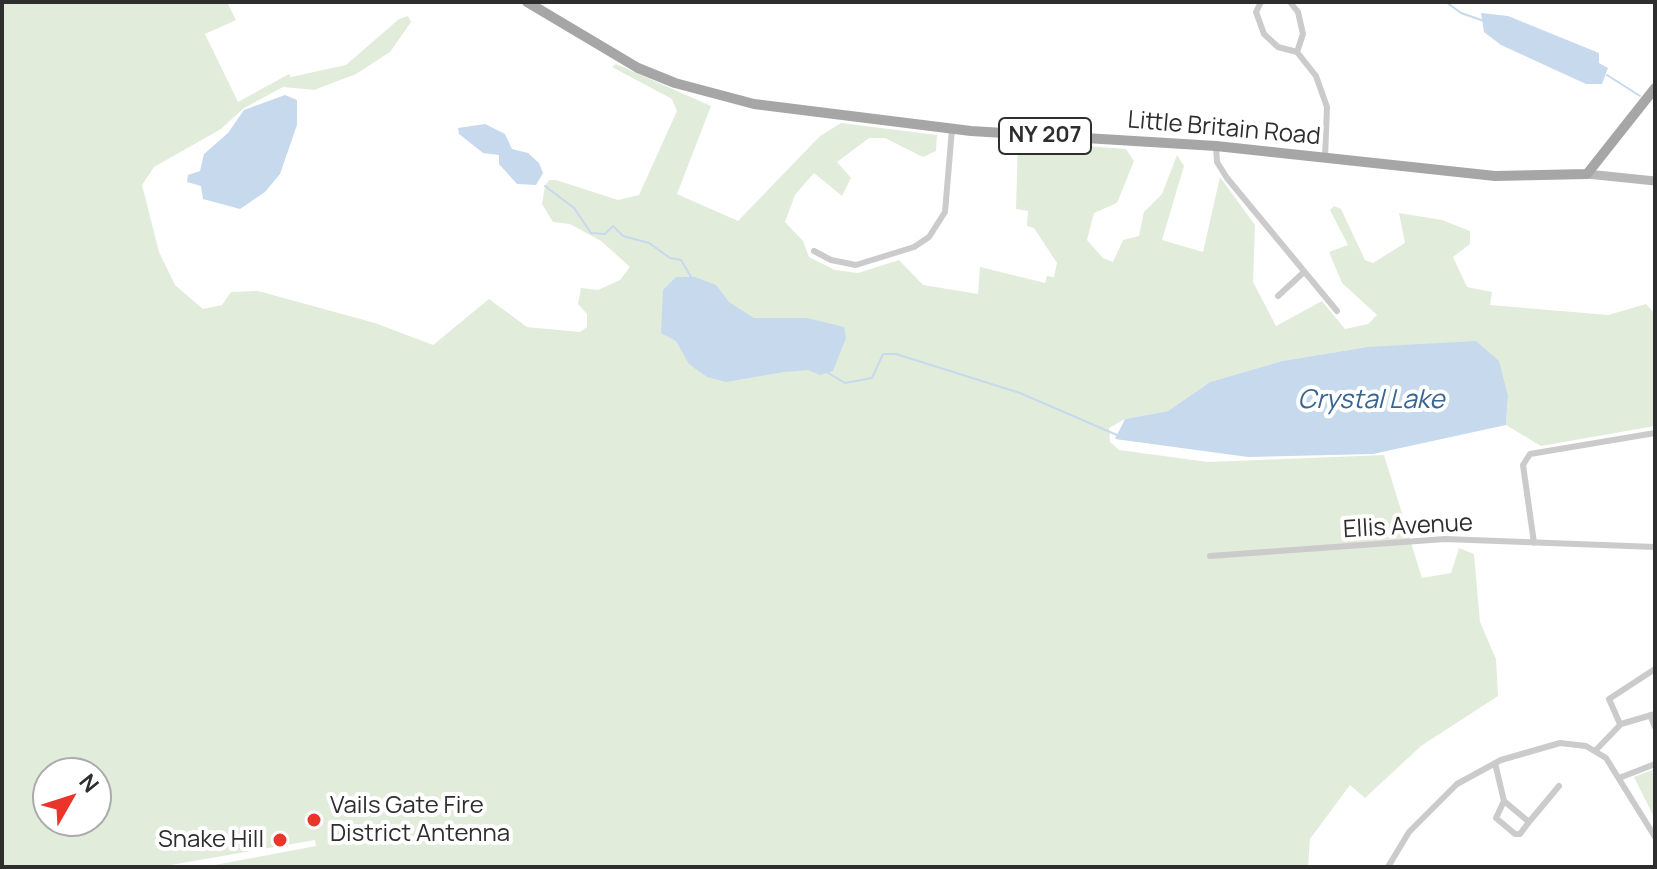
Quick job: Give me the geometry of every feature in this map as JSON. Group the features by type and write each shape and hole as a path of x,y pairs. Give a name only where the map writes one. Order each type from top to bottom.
{"main road":[{"name":"Little Britain Road","path":"527,2 628,63 719,96 766,106 952,129 1216,146 1495,176 1587,174"},
{"path":"1587,174 1652,91"}],"street":[{"path":"1261,2 1256,12 1264,34 1278,47 1297,52 1316,76 1327,107 1325,157"},
{"path":"1290,2 1302,25 1303,34 1297,52"},
{"path":"814,251 831,260 856,265 914,247 929,237 945,212 952,129"},
{"path":"1216,146 1217,162 1227,178 1337,311"},
{"name":"Little Britain Road","path":"1587,174 1655,181"},
{"path":"1278,296 1304,272"},
{"path":"1534,543 1523,465 1530,454 1655,433"},
{"name":"Ellis Avenue","path":"1210,556 1445,539 1655,547"},
{"path":"1620,724 1609,699 1655,669"},
{"path":"1596,750 1620,724 1652,715 1655,727"},
{"path":"1388,867 1409,832 1438,800 1495,763 1560,743 1596,750 1619,778 1655,837"},
{"path":"1495,763 1504,801 1529,822"},
{"path":"1619,778 1655,764"},
{"path":"1504,801 1496,818 1515,834 1520,834 1559,786"}],"green space":[{"path":"2,2 227,2 236,20 205,34 238,102 289,74 291,77 346,65 399,19 408,16 411,22 390,52 356,74 314,90 283,87 244,108 221,129 154,167 142,185 159,252 175,285 203,309 222,305 231,292 258,291 375,323 433,345 489,299 527,327 580,332 587,327 587,314 578,304 581,288 598,290 620,280 630,267 601,241 570,224 553,222 542,204 545,186 549,180 556,180 618,200 639,195 677,111 672,99 612,67 616,64 711,106 677,194 738,221 820,136 841,123 937,135 936,151 923,157 885,138 869,138 837,162 851,178 842,196 814,173 795,195 785,222 803,241 809,257 835,270 858,273 899,260 923,285 978,294 980,267 1045,283 1047,276 1054,277 1057,263 1034,228 1027,226 1028,211 1016,209 1018,141 1126,149 1134,161 1117,203 1094,213 1087,240 1103,258 1113,262 1123,240 1139,236 1144,212 1162,194 1177,155 1184,166 1162,240 1203,252 1220,177 1255,225 1253,282 1276,326 1322,301 1345,329 1368,324 1377,315 1342,283 1329,252 1348,245 1330,210 1334,206 1341,209 1365,260 1373,263 1405,243 1399,213 1442,220 1470,231 1470,244 1453,257 1467,287 1492,292 1490,305 1608,315 1646,304 1655,314 1655,426 1541,446 1506,425 1508,396 1367,347 1282,361 1210,382 1168,411 1125,419 1109,428 1110,442 1119,450 1208,462 1384,455 1422,578 1451,573 1459,548 1474,554 1480,622 1496,659 1498,696 1421,746 1365,798 1350,785 1310,839 1308,867 204,867 316,846 315,840 159,867 2,867"},
{"path":"1655,769 1655,819 1634,777"}],"water":[{"path":"1481,13 1508,16 1599,53 1599,63 1608,68 1602,84 1586,84 1501,45 1484,32"},
{"path":"285,95 297,100 297,125 280,174 265,192 240,209 203,199 201,186 187,182 188,175 200,171 204,154 228,133 244,110"},
{"path":"485,124 505,134 512,149 528,153 539,163 543,173 536,185 517,184 499,164 499,155 483,153 459,134 458,128"},
{"path":"676,277 695,277 716,285 729,302 754,318 807,318 844,327 846,338 833,371 820,375 808,370 784,372 726,382 707,377 689,364 676,341 661,333 663,290"},
{"name":"Crystal Lake","path":"1476,341 1499,361 1508,396 1506,425 1373,454 1248,457 1115,439 1125,419 1168,411 1210,382 1282,361 1367,347"}],"waterway":[{"path":"1446,2 1461,13 1484,21"},
{"path":"1607,75 1640,96"},
{"path":"545,186 574,208 591,233 605,234 613,226 623,236 649,243 670,258 681,260 691,277"},
{"path":"828,373 845,383 872,378 883,354 896,354 1020,393 1117,435"}],"place":[{"name":"Vails Gate Fire District Antenna","path":"314,820"},
{"name":"Snake Hill","path":"280,840"}]}
